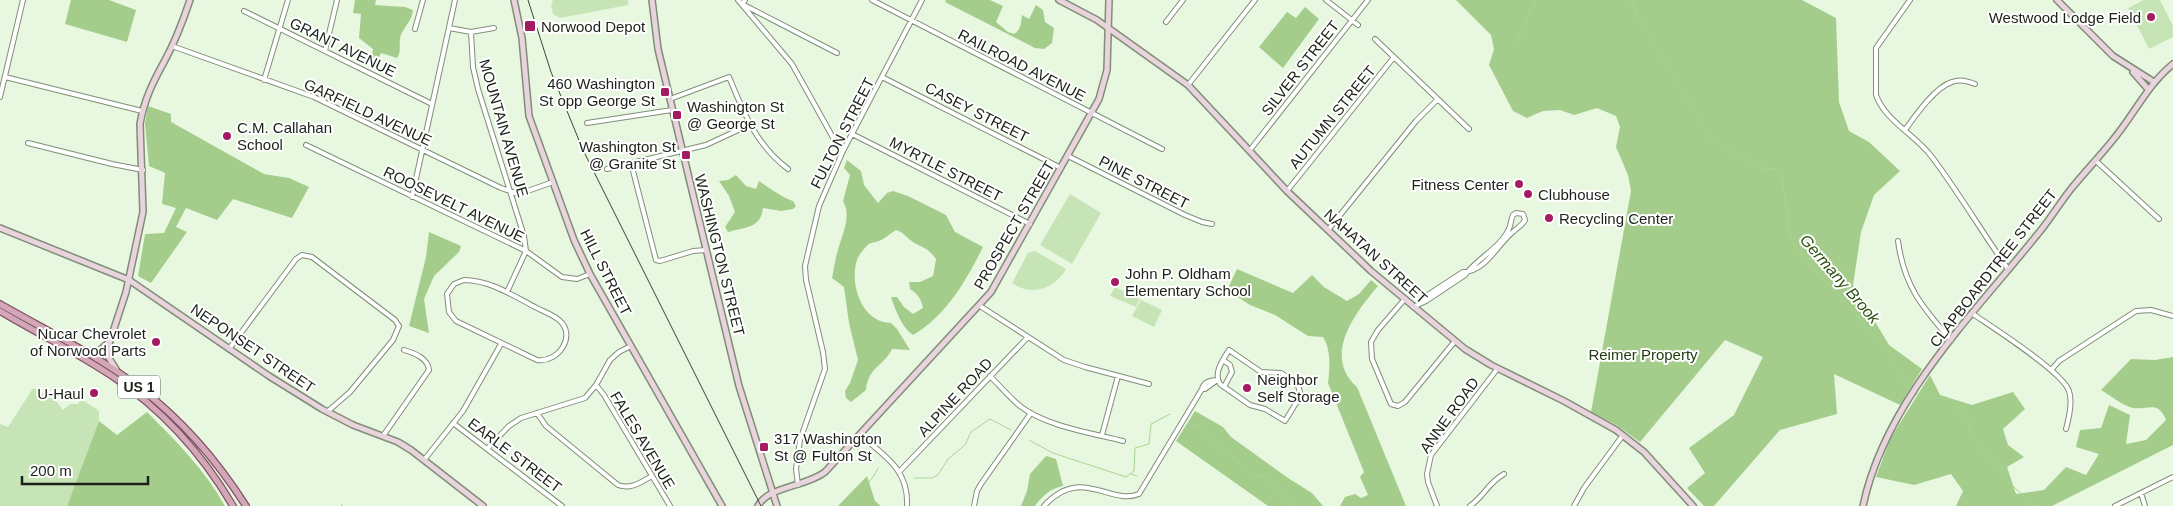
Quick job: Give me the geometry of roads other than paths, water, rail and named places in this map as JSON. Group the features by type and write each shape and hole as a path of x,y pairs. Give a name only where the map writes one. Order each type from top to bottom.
{"main road":[{"name":"US 1","path":"0,304 119,373 148,394 196,440 224,474 246,506"},
{"name":"US 1","path":"0,311 100,368 150,406 196,452 233,506"}],"street":[{"path":"0,97 23,0"},
{"path":"119,373 109,358 109,341 124,302 143,212 140,124 142,111 146,97 172,46 190,0"},
{"path":"264,80 281,30 288,0"},
{"path":"325,50 337,0"},
{"path":"415,29 423,0"},
{"path":"412,197 455,0"},
{"name":"HILL STREET","path":"514,0 522,38 529,116 552,182 590,274 722,506"},
{"name":"WASHINGTON STREET","path":"652,0 656,40 739,386 777,506"},
{"path":"738,0 837,53"},
{"name":"RAILROAD AVENUE","path":"872,0 1162,149"},
{"name":"FULTON STREET","path":"798,485 796,469 801,435 825,370 825,358 806,280 805,266 819,206 843,150 922,0"},
{"name":"NAHATAN STREET","path":"1059,0 1109,29 1188,85 1287,190 1328,230 1404,300 1473,355 1564,401 1623,435 1651,458 1694,506"},
{"name":"PROSPECT STREET","path":"773,492 813,480 825,472 980,306 996,286 1099,99 1107,70 1109,0"},
{"path":"1188,85 1255,0"},
{"path":"1326,0 1358,25"},
{"name":"SILVER STREET","path":"1250,150 1368,0"},
{"path":"1910,0 1879,42 1875,58 1876,95 1878,100 1905,130 1932,157 2008,269"},
{"path":"2057,0 2113,56 2129,68 2154,82"},
{"path":"1166,22 1181,1"},
{"path":"743,2 792,64 836,143 843,150"},
{"name":"GRANT AVENUE","path":"244,11 432,104"},
{"path":"449,28 471,32 494,28"},
{"name":"MOUNTAIN AVENUE","path":"471,32 473,67 524,236 526,251"},
{"path":"1376,39 1468,129"},
{"name":"GARFIELD AVENUE","path":"172,46 314,97 511,192"},
{"name":"AUTUMN STREET","path":"1287,190 1394,57"},
{"name":"CLAPBOARDTREE STREET","path":"1863,506 1871,473 1888,436 1925,374 2124,126 2148,89 2173,64"},
{"path":"2129,68 2148,89"},
{"path":"5,77 142,111"},
{"path":"670,99 729,77 749,125 776,160 788,169"},
{"name":"CASEY STREET","path":"882,77 1061,168"},
{"path":"1905,130 1924,105 1950,82 1964,80 1975,84"},
{"path":"1328,230 1416,121 1438,100"},
{"path":"587,123 672,110"},
{"path":"606,170 712,143 749,125"},
{"name":"MYRTLE STREET","path":"852,134 1030,224"},
{"path":"28,143 143,170"},
{"name":"ROOSEVELT AVENUE","path":"306,145 526,251 567,279 577,279 590,274"},
{"name":"PINE STREET","path":"1068,156 1185,215 1212,224"},
{"path":"2095,160 2159,219"},
{"path":"631,163 654,257 658,261 693,251 706,250"},
{"path":"511,192 519,194 552,182"},
{"path":"1413,307 1421,302 1423,298 1455,277 1463,272 1467,272 1478,266 1489,258 1525,220 1523,214 1514,214 1510,228 1467,272"},
{"name":"NEPONSET STREET","path":"0,228 129,280 269,376 327,412 411,450 483,506"},
{"path":"1898,241 1903,269 1912,292 1951,340"},
{"path":"507,292 526,251"},
{"path":"229,349 296,259 302,255 312,257 395,320 399,326 393,340 350,392 327,412"},
{"path":"464,280 475,280 507,292 559,320 564,328 565,338 560,353 548,360 542,361 501,344 456,321 449,312 447,300 450,288 454,284 464,280"},
{"path":"1404,300 1378,330 1371,342 1372,359 1391,404 1398,406 1405,402 1455,340"},
{"path":"980,306 1064,360 1149,384"},
{"path":"2052,369 2060,361 2136,311 2151,310 2173,316"},
{"path":"1973,314 2052,369 2064,381 2069,391 2069,417 2066,429"},
{"name":"ALPINE ROAD","path":"899,472 1028,337"},
{"path":"82,351 98,351 109,341"},
{"path":"424,460 472,396 501,344"},
{"path":"488,448 515,421 580,400 589,394 596,386 610,360 619,352 631,346"},
{"path":"383,436 429,370 427,363 423,359 404,350"},
{"path":"1044,506 1055,494 1068,489 1082,489 1125,498 1134,497 1140,493 1203,386 1213,379 1250,405 1265,409 1285,421 1301,395 1298,383 1286,375 1277,372 1261,372 1229,350 1218,372 1217,381"},
{"path":"1223,360 1230,365 1232,372 1224,387"},
{"name":"ANNE ROAD","path":"1437,506 1427,474 1431,455 1498,368"},
{"path":"990,376 1021,407 1031,413 1069,427 1123,441"},
{"path":"1102,436 1118,376"},
{"name":"FALES AVENUE","path":"596,386 604,395 670,506"},
{"path":"537,413 546,426 618,485 626,487 636,485 652,476"},
{"path":"974,506 976,491 980,484 1031,413"},
{"name":"EARLE STREET","path":"453,423 562,506"},
{"path":"860,434 886,457 899,472 907,488 907,506"},
{"path":"1574,506 1584,488 1623,435"},
{"path":"1470,506 1484,493 1491,482 1504,474"},
{"path":"2115,506 2173,477"},
{"path":"758,506 762,499 773,492"},
{"path":"2141,493 2145,506"}],"waterway":[{"path":"1516,43 1536,0"},
{"name":"Germany Brook","path":"1628,0 1632,3 1636,14 1713,141 1764,169 1775,168 1781,173 1791,240 1810,266 1854,311 1885,349 1911,390"},
{"name":"Germany Brook","path":"1632,3 1638,0"},
{"name":"Germany Brook","path":"1916,394 1949,399 1958,407 1959,412 1969,423 1970,431 1981,450 2001,467 2003,477 2027,499 2028,504 2038,506"},
{"path":"1029,440 1053,453 1126,477 1134,471 1135,448 1149,444 1151,424 1170,414"},
{"path":"914,478 932,478 938,475 948,459 965,445 971,432 990,419 1011,430"},
{"path":"1190,426 1202,425 1210,439 1253,476 1263,475 1281,491 1292,506"},
{"path":"849,506 878,468"},
{"path":"1131,474 1137,476"}],"railway":[{"path":"528,0 551,72 583,150 761,506"}],"place":[{"name":"Westwood Lodge Field","path":"2151,17"},
{"name":"Norwood Depot","path":"530,26"},
{"name":"460 Washington St opp George St","path":"665,92"},
{"name":"Washington St @ George St","path":"677,115"},
{"name":"C.M. Callahan School","path":"227,136"},
{"name":"Washington St @ Granite St","path":"686,155"},
{"name":"Fitness Center","path":"1519,184"},
{"name":"Clubhouse","path":"1528,194"},
{"name":"Recycling Center","path":"1549,218"},
{"name":"John P. Oldham Elementary School","path":"1115,282"},
{"name":"Nucar Chevrolet of Norwood Parts","path":"156,342"},
{"name":"Neighbor Self Storage","path":"1247,388"},
{"name":"U-Haul","path":"94,393"},
{"name":"317 Washington St @ Fulton St","path":"764,447"}],"park label":[{"name":"Reimer Property","path":"1643,354"}]}
